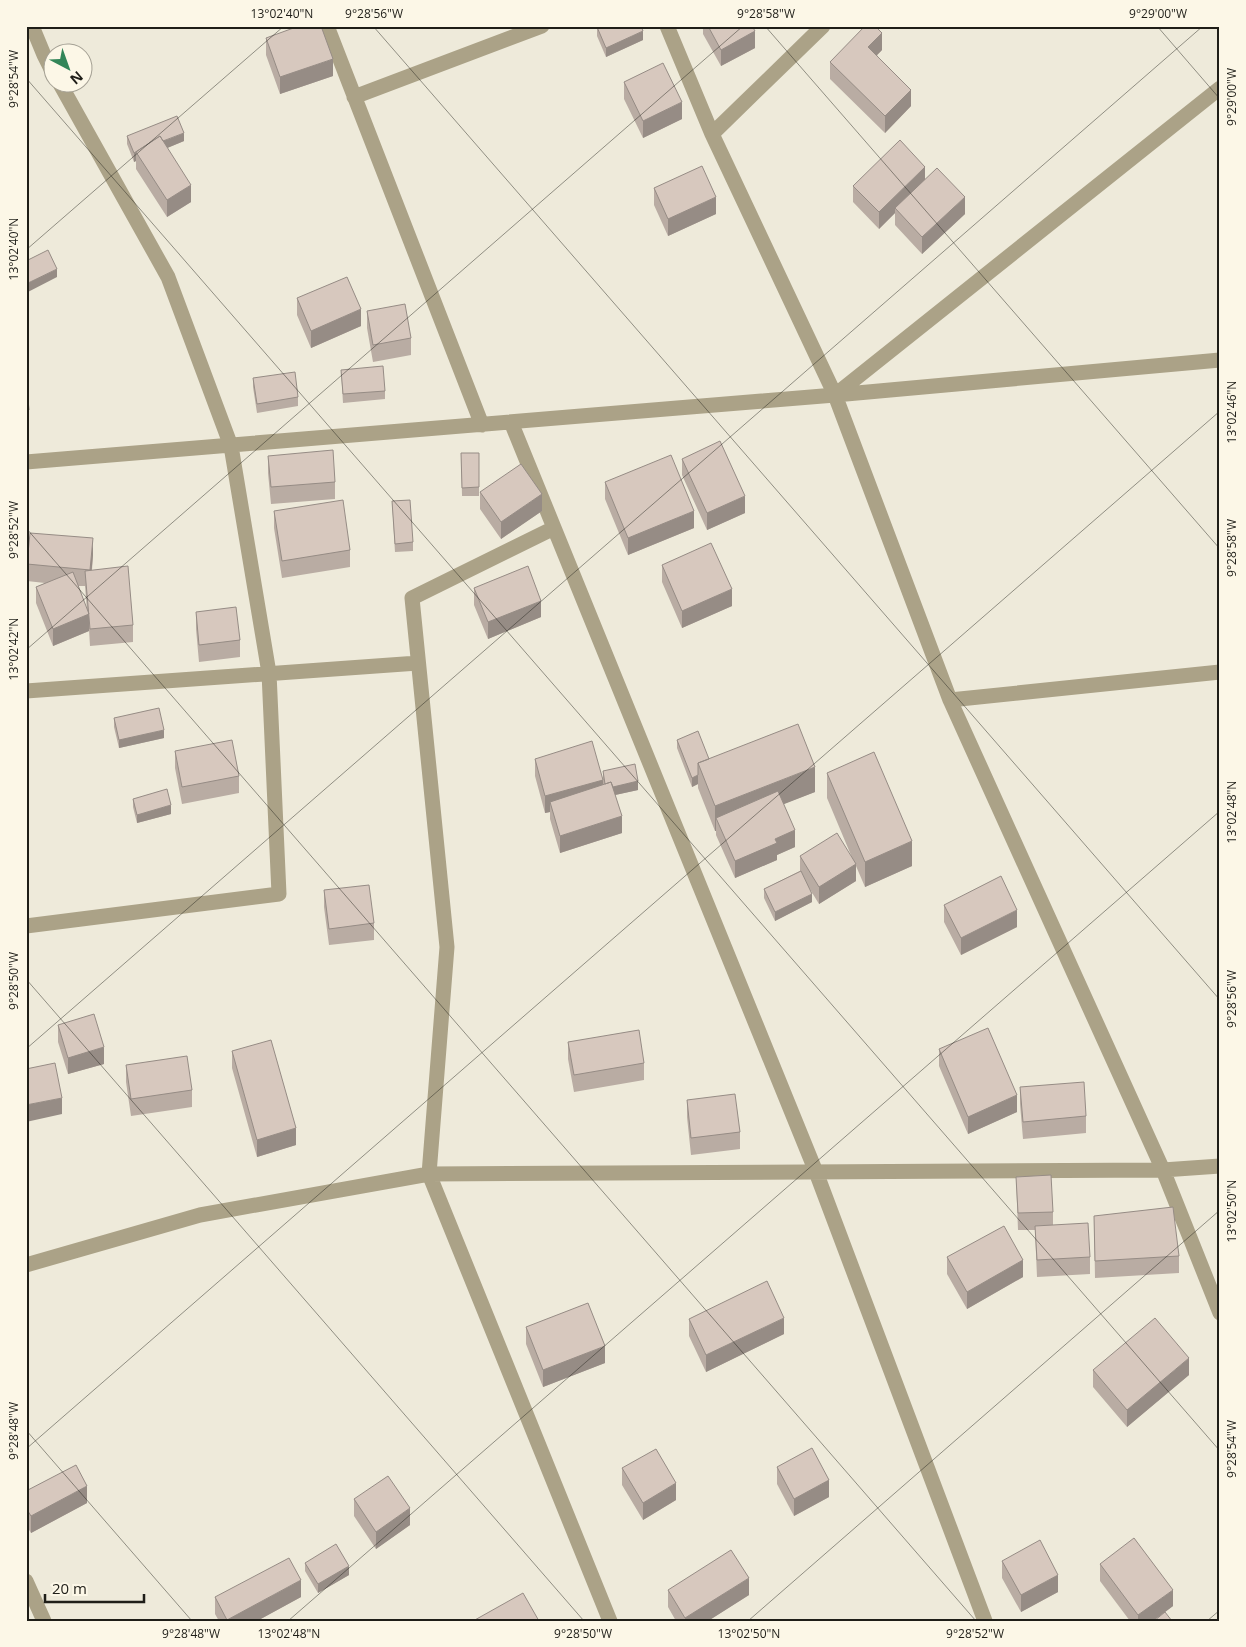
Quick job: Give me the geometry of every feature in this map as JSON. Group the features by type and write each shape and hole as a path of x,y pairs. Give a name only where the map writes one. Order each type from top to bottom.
{"street":[{"path":"32,26 42,51"},
{"path":"327,26 482,425"},
{"path":"354,97 542,26"},
{"path":"667,26 712,134 835,395 950,700 1163,1170 1220,1313"},
{"path":"712,134 823,26"},
{"path":"835,395 1220,88"},
{"path":"26,926 279,894 269,673 231,446 168,276 65,92"},
{"path":"26,462 835,395 1220,360"},
{"path":"511,422 816,1172 985,1621"},
{"path":"554,528 412,598 447,947 428,1174 610,1621"},
{"path":"26,691 418,662"},
{"path":"950,700 1220,672"},
{"path":"26,1265 200,1215 428,1174 1163,1170 1220,1166"},
{"path":"28,1588 44,1621"}],"building":[{"path":"299,26 321,26 333,59 280,77 266,38"},
{"path":"641,26 643,31 606,48 597,27"},
{"path":"708,26 752,26 755,31 721,50"},
{"path":"865,26 875,26 882,33 868,47 911,90 885,116 830,62"},
{"path":"663,63 682,102 643,121 624,82"},
{"path":"177,116 184,133 163,141 160,136 134,153 127,136"},
{"path":"160,136 191,185 167,200 136,152"},
{"path":"900,140 925,167 879,212 853,186"},
{"path":"702,166 716,197 668,219 654,188"},
{"path":"937,168 965,197 922,237 895,208"},
{"path":"48,250 57,269 26,284 26,261"},
{"path":"347,277 361,309 311,331 297,298"},
{"path":"405,304 411,338 373,345 367,311"},
{"path":"383,366 385,391 343,394 341,370"},
{"path":"295,372 298,397 257,404 253,378"},
{"path":"27,389 29,410 26,410"},
{"path":"720,441 745,496 707,513 682,459"},
{"path":"333,450 335,482 271,487 268,456"},
{"path":"461,453 479,453 479,487 462,488"},
{"path":"671,455 694,511 628,538 605,482"},
{"path":"521,464 542,494 501,522 480,492"},
{"path":"343,500 350,550 282,561 274,511"},
{"path":"410,500 413,542 395,544 392,501"},
{"path":"30,533 93,538 90,570 27,564"},
{"path":"711,543 732,589 682,611 662,565"},
{"path":"128,566 133,625 90,629 85,571"},
{"path":"528,566 541,601 488,622 474,588"},
{"path":"73,572 89,614 53,629 36,587"},
{"path":"236,607 240,640 199,645 196,612"},
{"path":"159,708 164,730 119,740 114,718"},
{"path":"798,724 815,767 715,806 698,763"},
{"path":"698,731 709,759 698,763 698,775 692,778 677,740"},
{"path":"232,740 239,776 182,787 175,751"},
{"path":"592,741 603,780 545,796 535,759"},
{"path":"874,752 912,841 865,862 827,773"},
{"path":"635,764 638,781 613,787 611,782 605,784 603,771"},
{"path":"611,782 622,816 560,836 550,802"},
{"path":"167,789 171,805 137,815 133,799"},
{"path":"778,791 795,830 775,839 777,843 735,861 716,818"},
{"path":"837,833 856,864 819,887 800,856"},
{"path":"801,871 812,894 775,912 764,889"},
{"path":"1001,876 1017,910 961,938 944,905"},
{"path":"369,885 374,923 329,929 324,890"},
{"path":"94,1014 104,1047 68,1058 58,1025"},
{"path":"988,1028 1017,1095 968,1117 939,1049"},
{"path":"639,1030 644,1063 574,1075 568,1042"},
{"path":"271,1040 296,1128 257,1140 232,1051"},
{"path":"187,1056 192,1090 131,1099 126,1065"},
{"path":"55,1063 62,1098 26,1105 26,1069"},
{"path":"1084,1082 1086,1116 1023,1122 1020,1087"},
{"path":"735,1094 740,1132 691,1138 687,1100"},
{"path":"1051,1175 1053,1212 1018,1213 1016,1177"},
{"path":"1173,1207 1179,1256 1095,1261 1094,1216"},
{"path":"1088,1223 1090,1257 1037,1260 1035,1226"},
{"path":"1004,1226 1023,1260 967,1292 947,1257"},
{"path":"767,1281 784,1318 706,1355 689,1319"},
{"path":"588,1303 605,1346 543,1370 526,1327"},
{"path":"1155,1318 1189,1358 1127,1410 1093,1370"},
{"path":"812,1448 829,1480 794,1499 777,1467"},
{"path":"656,1449 676,1483 643,1503 622,1468"},
{"path":"76,1465 87,1486 31,1516 26,1508 26,1491"},
{"path":"388,1476 410,1508 376,1532 354,1499"},
{"path":"1134,1538 1173,1590 1138,1615 1100,1564"},
{"path":"1040,1540 1058,1575 1021,1595 1002,1561"},
{"path":"336,1544 349,1566 318,1584 305,1563"},
{"path":"731,1550 749,1578 685,1618 668,1590"},
{"path":"289,1558 301,1580 227,1620 215,1597"},
{"path":"523,1593 539,1621 473,1621"},
{"path":"1165,1612 1172,1621 1154,1621"}]}
